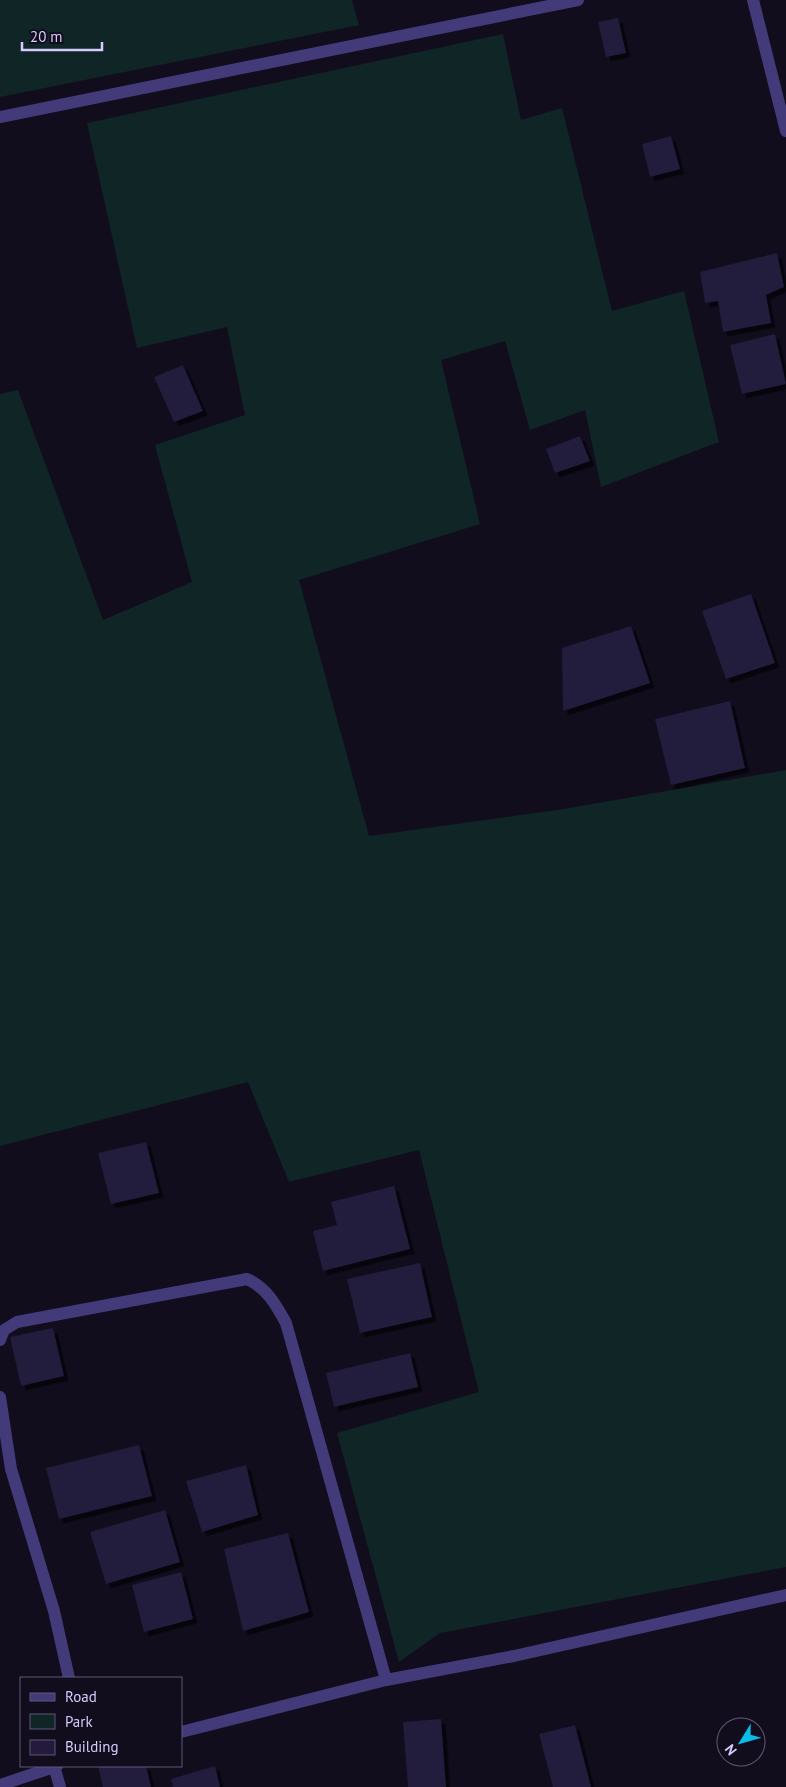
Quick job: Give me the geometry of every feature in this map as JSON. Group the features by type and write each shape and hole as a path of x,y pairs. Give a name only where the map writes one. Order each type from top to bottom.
{"street":[{"path":"0,117 578,0"},
{"path":"753,0 786,130"},
{"path":"0,1340 4,1330 17,1322 247,1279 260,1285 286,1323 386,1680"},
{"path":"0,1397 11,1469 54,1611 69,1677"},
{"path":"182,1732 386,1680 514,1656 786,1595"},
{"path":"0,1785 52,1767"},
{"path":"55,1767 60,1787"}],"green space":[{"path":"0,0 352,0 359,25 0,97"},
{"path":"503,34 521,120 562,108 612,311 684,291 719,442 601,487 585,410 530,430 505,341 441,360 480,524 299,580 369,836 564,809 786,770 786,1567 440,1633 399,1662 337,1433 479,1392 419,1150 289,1182 248,1082 0,1146 0,394 18,390 103,620 192,582 155,445 245,415 227,327 137,348 87,123"}],"building":[{"path":"618,18 626,53 606,57 598,22"},
{"path":"671,136 680,169 650,177 642,144"},
{"path":"777,253 784,287 766,295 771,323 723,332 718,301 705,303 700,272"},
{"path":"775,334 786,384 742,394 730,345"},
{"path":"183,365 203,411 174,422 154,377"},
{"path":"580,436 590,461 555,473 546,449"},
{"path":"751,594 775,663 726,679 702,611"},
{"path":"631,626 650,683 563,711 562,648"},
{"path":"730,701 745,768 671,785 655,719"},
{"path":"146,1142 159,1193 111,1204 98,1153"},
{"path":"394,1186 410,1249 323,1271 313,1231 337,1225 331,1202"},
{"path":"420,1263 432,1317 360,1333 347,1279"},
{"path":"53,1328 64,1376 21,1386 10,1337"},
{"path":"410,1353 418,1387 334,1407 326,1373"},
{"path":"139,1445 152,1496 59,1519 46,1468"},
{"path":"246,1465 258,1515 202,1532 186,1481"},
{"path":"165,1510 180,1562 106,1584 90,1532"},
{"path":"288,1533 309,1612 243,1631 224,1549"},
{"path":"181,1572 193,1619 144,1632 132,1585"},
{"path":"441,1719 446,1787 408,1787 403,1722"},
{"path":"575,1725 591,1787 553,1787 539,1734"},
{"path":"215,1766 220,1787 173,1787 171,1779"},
{"path":"98,1767 146,1767 151,1787 103,1787"}]}
